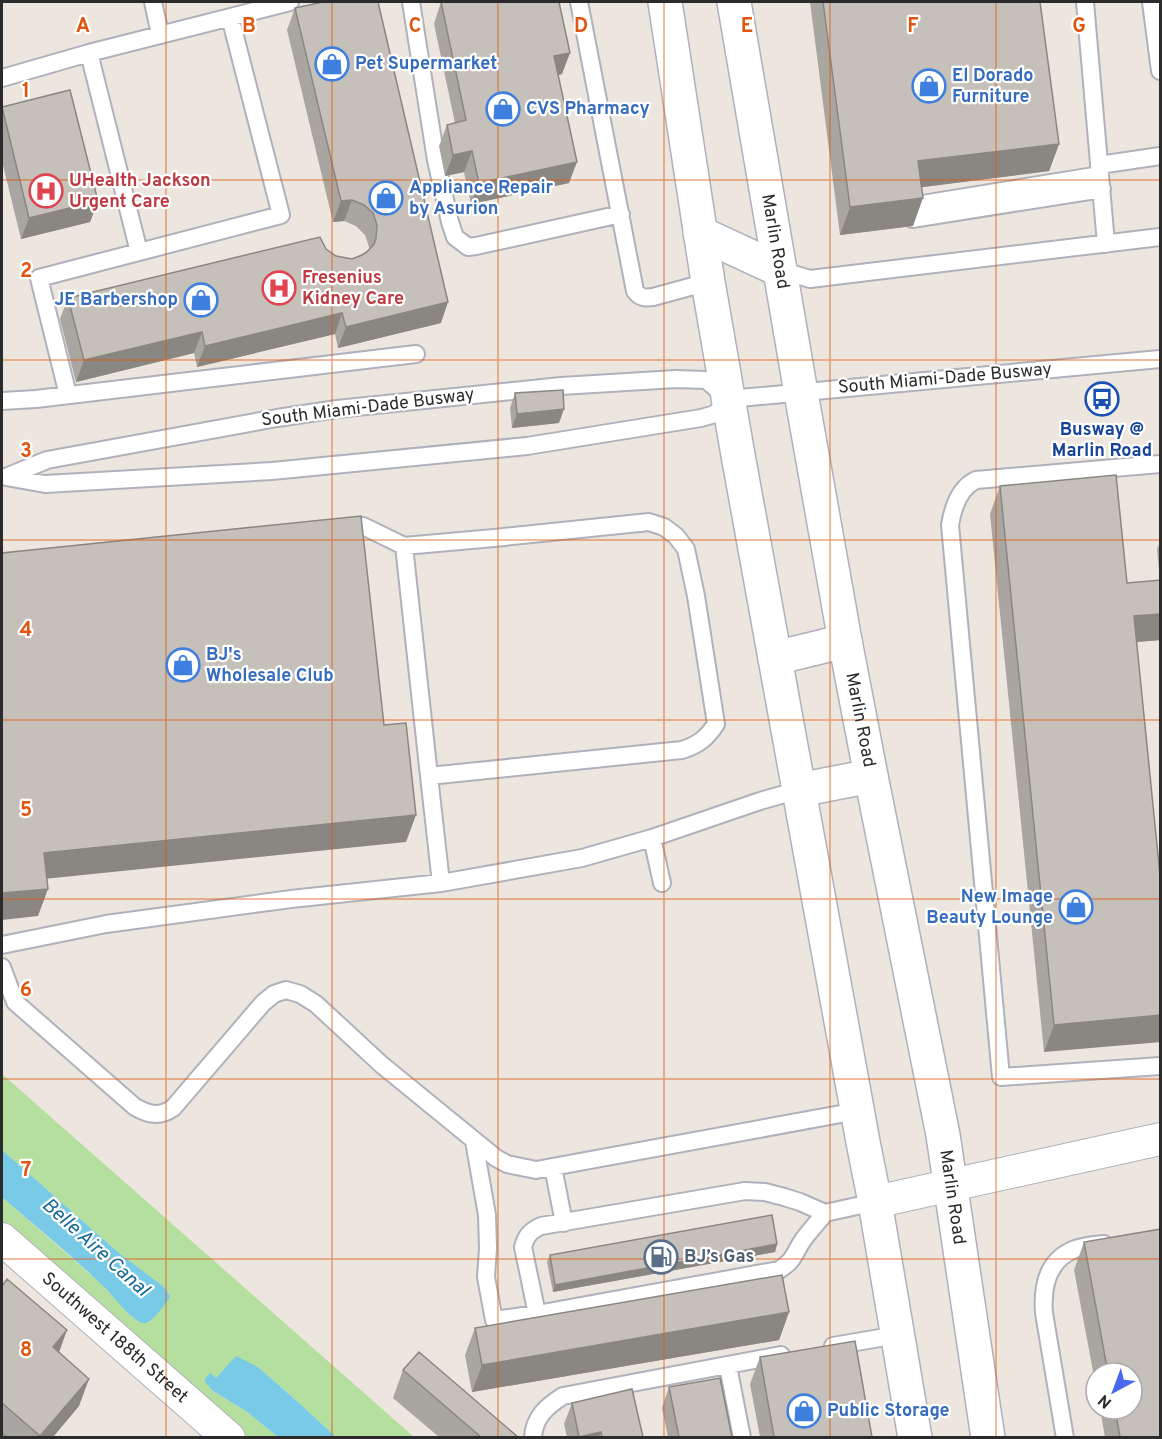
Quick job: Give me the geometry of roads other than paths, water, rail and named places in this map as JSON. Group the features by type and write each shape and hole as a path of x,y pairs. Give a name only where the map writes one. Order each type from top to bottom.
{"street":[{"path":"665,2 708,282 875,1202 915,1437"},
{"name":"Marlin Road","path":"734,2 845,641 941,1123 988,1437"},
{"path":"700,233 780,270"},
{"path":"775,658 845,641"},
{"path":"799,790 871,776"},
{"path":"875,1202 1161,1139"},
{"name":"Southwest 188th Street","path":"2,1239 229,1437"}],"lane":[{"path":"153,2 160,34"},
{"path":"2,78 89,52 290,2"},
{"path":"411,2 436,160 455,237 468,247 621,214"},
{"path":"579,2 635,291 645,298 708,282"},
{"path":"1084,2 1106,244"},
{"path":"1155,4 1161,71"},
{"path":"68,396 39,278 281,214 230,17"},
{"path":"89,52 138,252"},
{"path":"911,213 1100,177 1161,156"},
{"path":"780,270 810,279 1161,237"},
{"path":"2,401 68,396 416,354"},
{"name":"South Miami-Dade Busway","path":"4,477 45,484 260,471 527,446 701,418 715,414 729,399 1161,359"},
{"name":"South Miami-Dade Busway","path":"4,477 47,460 337,409 561,386 676,379 706,380 729,399"},
{"path":"1161,464 976,480 966,487 958,499 952,512 950,525 1001,1077 1161,1066"},
{"path":"328,530 363,526 404,546 649,522 664,527 676,536 686,549 696,596 716,724 702,741 681,750 429,776"},
{"path":"404,546 441,883"},
{"path":"2,945 106,924 291,899 441,883 582,858 652,838 799,790"},
{"path":"652,838 662,883"},
{"path":"2,967 15,1002 135,1107 145,1113 158,1115 173,1107 263,1003 273,994 286,990 300,994 316,1004 382,1065 474,1141 507,1164 536,1170 857,1111"},
{"path":"474,1141 487,1215 486,1277 494,1320 779,1270 789,1264 802,1241 825,1213"},
{"path":"553,1167 564,1223"},
{"path":"537,1314 523,1246 532,1230 541,1226 745,1191 765,1192 784,1197 825,1213 875,1202"},
{"path":"1065,1437 1044,1313 1045,1282 1057,1262 1076,1249 1118,1241"},
{"path":"817,1349 897,1335"},
{"path":"533,1437 536,1421 548,1405 563,1396 796,1353"},
{"path":"728,1366 742,1437"}],"water":[{"name":"Belle Aire Canal","path":"2,1150 119,1253 164,1287 170,1296 169,1299 150,1321 143,1323 134,1318 81,1265 2,1197"},
{"path":"236,1356 258,1367 336,1437 278,1437 246,1411 213,1391 205,1379 210,1373 216,1378"}],"place":[{"name":"Pet Supermarket","path":"332,64"},
{"name":"El Dorado Furniture","path":"929,86"},
{"name":"CVS Pharmacy","path":"503,109"},
{"name":"UHealth Jackson Urgent Care","path":"46,191"},
{"name":"Appliance Repair by Asurion","path":"386,198"},
{"name":"Fresenius Kidney Care","path":"279,288"},
{"name":"JE Barbershop","path":"201,300"},
{"name":"Busway @ Marlin Road","path":"1102,399"},
{"name":"BJ's Wholesale Club","path":"183,665"},
{"name":"New Image Beauty Lounge","path":"1076,907"},
{"name":"BJ’s Gas","path":"661,1257"},
{"name":"Public Storage","path":"804,1411"}]}
